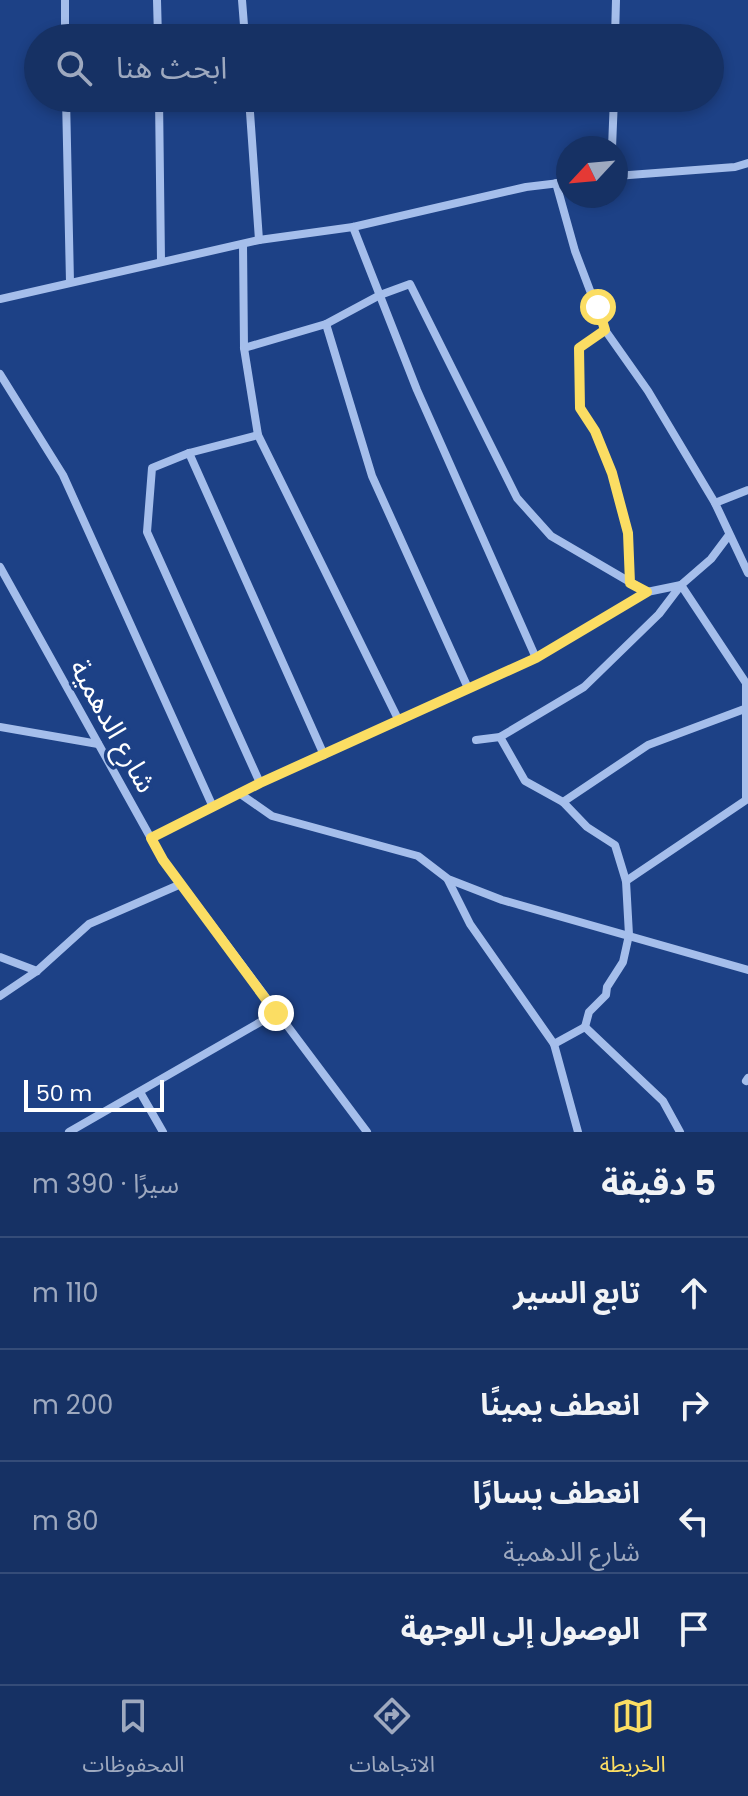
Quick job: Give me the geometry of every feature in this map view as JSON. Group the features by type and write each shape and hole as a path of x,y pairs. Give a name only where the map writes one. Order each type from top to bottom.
{"street":[{"path":"65,0 65,24"},
{"path":"157,0 158,24"},
{"path":"242,0 244,24"},
{"path":"615,24 616,0"},
{"path":"66,112 70,282"},
{"path":"159,112 161,261"},
{"path":"250,112 259,240"},
{"path":"612,136 613,112"},
{"path":"628,175 735,167 748,163"},
{"path":"0,299 259,240 353,227 526,187 556,183"},
{"path":"563,208 575,251 605,330 648,391 715,503 748,573"},
{"path":"353,227 417,390 536,658"},
{"path":"243,244 244,348 258,435 399,721"},
{"path":"244,348 326,324 380,295 410,284 517,498 551,536 647,592"},
{"path":"326,324 372,476 468,688"},
{"path":"605,330 579,348 580,408 595,431 612,473 628,533 630,583"},
{"path":"0,374 63,475 213,807"},
{"path":"258,435 189,453 152,468 147,532 260,783"},
{"path":"189,453 324,755"},
{"path":"715,503 748,490"},
{"path":"476,740 500,737 584,687 659,614 681,585 711,559 729,535"},
{"name":"شارع الدهمية","path":"0,567 151,838 181,884 367,1132"},
{"path":"151,838 260,783 536,658 647,592 681,585"},
{"path":"626,881 746,800 746,683 681,585"},
{"path":"563,802 648,745 747,708"},
{"path":"0,727 98,744"},
{"path":"500,737 525,781 563,802 587,827 615,845 626,881 629,935 623,962 607,987 606,995 589,1012 585,1027 554,1044"},
{"path":"239,793 272,816 418,856 448,879 502,900 748,970"},
{"path":"448,879 470,924 554,1044 578,1132"},
{"path":"0,996 37,971 89,924 181,884"},
{"path":"0,957 37,971"},
{"path":"69,1132 276,1013"},
{"path":"585,1027 663,1101 680,1132"},
{"path":"140,1092 163,1132"}],"route":[{"path":"276,1013 163,860 151,838 260,783 536,658 647,592 630,583 628,533 612,473 595,431 580,408 579,348 605,330 598,307"}]}
